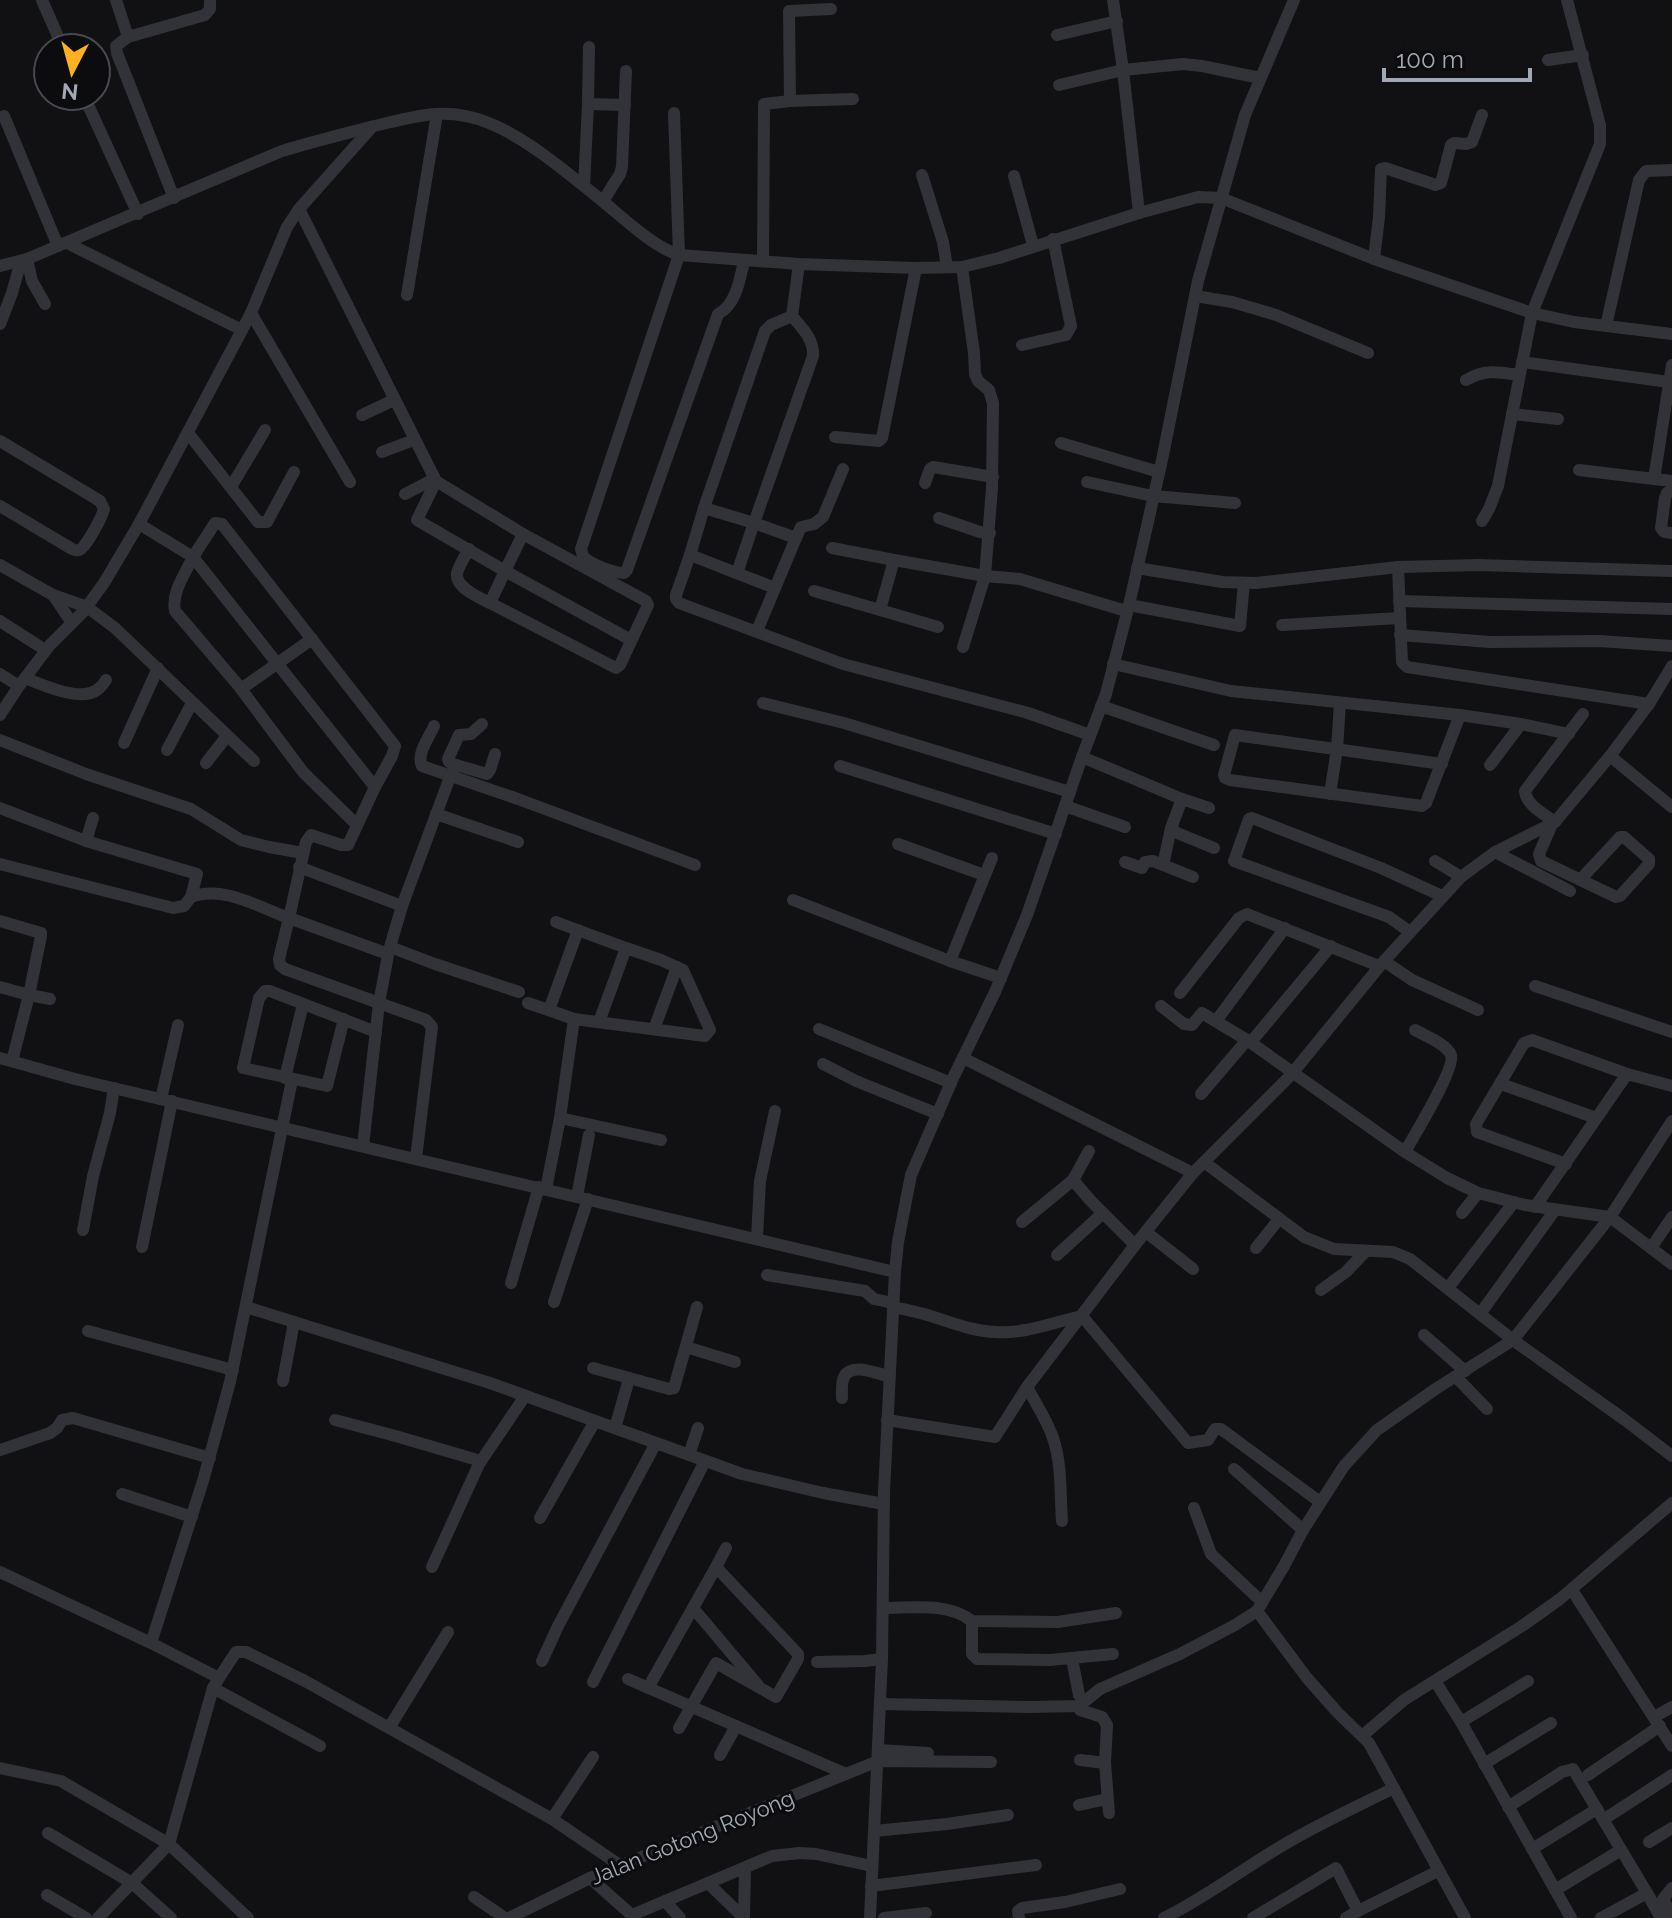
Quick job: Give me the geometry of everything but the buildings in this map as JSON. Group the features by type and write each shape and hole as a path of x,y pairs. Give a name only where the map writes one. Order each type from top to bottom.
{"street":[{"path":"42,0 56,32"},
{"path":"116,0 128,37"},
{"path":"174,198 116,46 128,37 205,15 210,9 210,0"},
{"path":"1113,0 1139,213"},
{"path":"1482,521 1498,486 1532,313 1600,144 1600,125 1567,0"},
{"path":"870,1918 881,1704 889,1376 898,1242 911,1175 1027,915 1101,706 1128,608 1195,296 1221,198 1245,115 1290,2"},
{"path":"790,101 784,12 831,9"},
{"path":"1057,35 1117,21"},
{"path":"584,186 589,47"},
{"path":"1548,60 1583,55"},
{"path":"1059,85 1123,70 1183,64 1260,78"},
{"path":"603,201 620,174 626,71"},
{"path":"763,261 764,104 853,99"},
{"path":"588,104 625,105"},
{"path":"91,112 138,214"},
{"path":"0,266 24,260 138,214 282,151 425,113 474,118 498,127 557,165 646,235 679,255 799,264 962,267 1198,197 1221,198 1374,259 1532,313 1672,334"},
{"path":"674,113 679,255 581,549 587,560 617,574 627,570 718,314 727,309 731,302 744,261"},
{"path":"407,295 437,114"},
{"path":"1374,259 1381,169 1430,183 1441,183 1451,145 1472,142 1482,115"},
{"path":"4,116 62,244 242,330"},
{"path":"0,715 50,645 87,607 139,524 251,313 287,227 299,209 372,127"},
{"path":"1606,326 1639,180 1646,171 1672,170"},
{"path":"922,175 943,242 947,267"},
{"path":"1014,176 1033,245"},
{"path":"299,209 435,480 523,534 646,601 648,607 620,665 614,668 475,595 458,581 457,575 469,549"},
{"path":"1022,345 1066,335 1070,330 1053,239"},
{"path":"24,260 45,304"},
{"path":"0,324 24,260"},
{"path":"737,573 813,356 813,345 792,316 799,264"},
{"path":"962,267 975,374 992,395 993,477 985,576 963,647"},
{"path":"835,437 872,442 882,438 916,268"},
{"path":"1195,296 1232,302 1276,315 1368,353"},
{"path":"251,313 350,482"},
{"path":"792,316 765,331 704,508 676,595 677,601 843,664 1028,713 1090,735"},
{"path":"1654,479 1672,365"},
{"path":"1466,380 1479,373 1521,369 1669,382"},
{"path":"362,415 394,400"},
{"path":"1512,414 1558,419"},
{"path":"231,487 265,430"},
{"path":"188,433 258,522 265,524 294,472"},
{"path":"382,452 414,440"},
{"path":"0,441 100,501 104,509 78,551 0,506"},
{"path":"1061,443 1159,472"},
{"path":"925,483 933,467 993,477"},
{"path":"757,631 801,527 814,524 823,517 843,469"},
{"path":"1579,470 1672,481"},
{"path":"405,494 435,480"},
{"path":"435,480 417,520 631,640"},
{"path":"1087,482 1153,496 1235,503"},
{"path":"1672,490 1665,498 1661,528 1664,532 1672,533"},
{"path":"704,508 796,538"},
{"path":"939,518 990,533"},
{"path":"357,825 303,772 241,689 175,611 175,595 193,557 215,523 222,524 395,746 347,846 311,835 306,842 279,959 281,967 426,1020 432,1027 416,1158"},
{"path":"139,524 193,557 375,787"},
{"path":"490,603 523,534"},
{"path":"832,548 985,576 1020,579 1128,608 1240,626 1244,583"},
{"path":"690,555 775,588"},
{"path":"880,610 894,560"},
{"path":"0,565 53,595 87,607 115,628 254,761"},
{"path":"1137,568 1244,583 1398,567 1479,565 1672,571"},
{"path":"1398,567 1402,662 1407,667 1649,704"},
{"path":"814,591 938,627"},
{"path":"53,595 72,623"},
{"path":"1399,601 1672,609"},
{"path":"1282,625 1399,618"},
{"path":"0,621 39,646"},
{"path":"1400,635 1490,642 1599,641 1672,646"},
{"path":"241,689 312,639"},
{"path":"1113,664 1231,691 1460,715 1569,734"},
{"path":"1580,880 1620,837 1624,837 1649,859 1649,864 1619,897 1580,880 1543,863 1539,854 1553,823 1610,756 1649,704 1672,666"},
{"path":"124,743 158,668"},
{"path":"0,674 22,682 82,694 99,689 106,680"},
{"path":"167,750 192,703"},
{"path":"763,703 844,723 1070,792"},
{"path":"1330,794 1340,703"},
{"path":"1101,706 1214,745"},
{"path":"1553,823 1530,803 1525,791 1583,714"},
{"path":"1442,764 1235,735 1224,775 1230,780 1424,805 1442,764 1460,715"},
{"path":"482,724 471,734 459,735 448,759 453,771 695,865"},
{"path":"1490,765 1521,724"},
{"path":"434,726 419,757 422,766 487,774 495,754"},
{"path":"206,763 227,736"},
{"path":"0,740 86,774 191,809 241,840 303,853"},
{"path":"1610,756 1672,807"},
{"path":"1082,757 1209,808"},
{"path":"840,766 1056,834"},
{"path":"363,1146 379,1003 389,950 402,906 453,771"},
{"path":"1163,865 1171,828 1182,799"},
{"path":"1065,806 1125,827"},
{"path":"0,808 86,841 197,874 191,897 184,906 173,908 0,864"},
{"path":"436,814 518,842"},
{"path":"86,841 93,818"},
{"path":"1410,932 1389,917 1234,861 1249,819 1381,868 1442,896"},
{"path":"887,1420 995,1437 1027,1387 1193,1173 1293,1072 1382,963 1442,896 1461,877 1495,852 1553,823"},
{"path":"1171,828 1214,848"},
{"path":"898,844 984,875"},
{"path":"1495,852 1570,891"},
{"path":"950,961 992,858"},
{"path":"1125,862 1142,868 1148,861 1193,877"},
{"path":"1435,861 1461,877"},
{"path":"299,867 402,906"},
{"path":"191,897 211,893 251,901 289,918 519,992"},
{"path":"793,900 1001,978"},
{"path":"1180,993 1242,916 1251,914 1382,963 1478,1010"},
{"path":"0,921 40,932 41,935 29,995 6,1060 895,1272"},
{"path":"528,1003 574,1019 705,1036 710,1033 685,973 677,967 556,922"},
{"path":"1216,1021 1285,928"},
{"path":"549,1010 578,930"},
{"path":"1201,1094 1331,946"},
{"path":"599,1022 626,948"},
{"path":"654,1029 677,967"},
{"path":"1535,986 1672,1032"},
{"path":"0,987 50,999"},
{"path":"344,1019 327,1086 243,1068 259,998 265,991 344,1019 376,1032"},
{"path":"151,1643 210,1458 233,1370 282,1127 303,1004"},
{"path":"1161,1006 1187,1025 1192,1025 1202,1013 1216,1021 1447,1178 1478,1193 1514,1202 1610,1217 1672,1264"},
{"path":"511,1283 542,1188 560,1118 574,1019"},
{"path":"142,1247 178,1025"},
{"path":"819,1029 951,1083"},
{"path":"1405,1152 1438,1094 1452,1061 1449,1052 1441,1045 1415,1030"},
{"path":"1566,1164 1477,1132 1476,1124 1524,1043 1529,1040 1672,1086"},
{"path":"963,1058 1193,1173"},
{"path":"823,1064 856,1081 938,1114"},
{"path":"1535,1207 1627,1074"},
{"path":"1501,1084 1596,1118"},
{"path":"83,1230 114,1088"},
{"path":"757,1238 760,1181 775,1111"},
{"path":"560,1118 661,1140"},
{"path":"881,1704 1029,1707 1079,1700 1205,1641 1260,1606 1344,1466 1377,1430 1513,1340 1610,1217 1672,1121"},
{"path":"554,1302 582,1198 589,1135"},
{"path":"1022,1222 1073,1180 1089,1151"},
{"path":"1204,1162 1304,1237 1334,1249 1393,1252 1410,1259 1513,1340 1672,1456"},
{"path":"1073,1180 1135,1245"},
{"path":"1462,1213 1478,1193"},
{"path":"1448,1288 1514,1202"},
{"path":"1480,1314 1555,1210"},
{"path":"1057,1255 1103,1213"},
{"path":"1651,1248 1672,1217"},
{"path":"1256,1248 1279,1219"},
{"path":"1146,1232 1193,1269"},
{"path":"1321,1290 1346,1272 1366,1251"},
{"path":"767,1275 865,1291 874,1299 968,1329 1015,1332 1082,1316"},
{"path":"246,1307 525,1396 742,1474 884,1504"},
{"path":"593,1368 674,1388 697,1307"},
{"path":"1082,1316 1188,1443 1208,1440 1215,1429 1221,1429 1320,1502"},
{"path":"283,1381 294,1322"},
{"path":"88,1331 233,1370"},
{"path":"1424,1335 1487,1409"},
{"path":"686,1347 735,1362"},
{"path":"842,1398 843,1379 850,1371 889,1376"},
{"path":"615,1428 629,1379"},
{"path":"1027,1387 1054,1441 1062,1521"},
{"path":"432,1567 481,1461 525,1396"},
{"path":"0,1450 50,1433 62,1420 73,1418 210,1458"},
{"path":"335,1420 481,1461"},
{"path":"540,1518 595,1421"},
{"path":"689,1455 698,1428"},
{"path":"542,1661 656,1443"},
{"path":"593,1682 705,1461"},
{"path":"1234,1469 1303,1530"},
{"path":"122,1494 192,1517"},
{"path":"1362,1736 1404,1700 1522,1626 1572,1590 1672,1503"},
{"path":"1194,1508 1211,1554 1260,1606 1307,1678 1369,1743 1465,1918"},
{"path":"648,1688 726,1548"},
{"path":"716,1567 798,1654 797,1662 775,1697 716,1663"},
{"path":"0,1572 151,1643 320,1746"},
{"path":"1572,1590 1672,1746"},
{"path":"693,1608 764,1692"},
{"path":"883,1608 944,1609 963,1614 972,1621 1058,1622 1116,1613"},
{"path":"972,1621 972,1654 977,1659 1072,1659 1113,1654"},
{"path":"389,1728 448,1632"},
{"path":"679,1728 726,1646"},
{"path":"98,1918 169,1844 216,1683 236,1652 246,1652 305,1681 552,1819 621,1866"},
{"path":"817,1662 882,1659"},
{"path":"1072,1659 1080,1710 1102,1717 1106,1722 1109,1813"},
{"path":"628,1679 846,1774"},
{"path":"1435,1681 1571,1918"},
{"path":"1461,1722 1528,1681"},
{"path":"1588,1775 1672,1707"},
{"path":"1484,1764 1551,1723"},
{"path":"720,1755 736,1726"},
{"path":"878,1756 928,1753"},
{"path":"878,1756 991,1762"},
{"name":"Jalan Gotong Royong","path":"507,1918 590,1878 846,1774 878,1756"},
{"path":"552,1819 593,1757"},
{"path":"1080,1760 1105,1763"},
{"path":"0,1768 61,1781 169,1844 248,1918"},
{"path":"1508,1807 1562,1772 1573,1769 1661,1918"},
{"path":"1609,1816 1672,1775"},
{"path":"1164,1918 1314,1827 1394,1788"},
{"path":"1079,1805 1107,1799"},
{"path":"1532,1849 1597,1809"},
{"path":"874,1831 1008,1815"},
{"path":"1649,1842 1672,1828"},
{"path":"48,1833 132,1883 171,1918"},
{"path":"1555,1890 1621,1850"},
{"path":"590,1878 634,1917 772,1856 816,1854 872,1866"},
{"path":"871,1886 1036,1865"},
{"path":"744,1918 745,1868"},
{"path":"1253,1918 1336,1868 1358,1911"},
{"path":"1346,1918 1438,1871"},
{"path":"708,1883 744,1918"},
{"path":"1672,1888 1663,1899 1672,1916"},
{"path":"1019,1918 1018,1911 1022,1908 1120,1889"},
{"path":"1601,1918 1647,1893"},
{"path":"47,1895 86,1918"},
{"path":"474,1897 507,1918"},
{"path":"665,1901 680,1918"},
{"path":"1190,1905 1199,1918"},
{"path":"884,1918 926,1913"}]}
